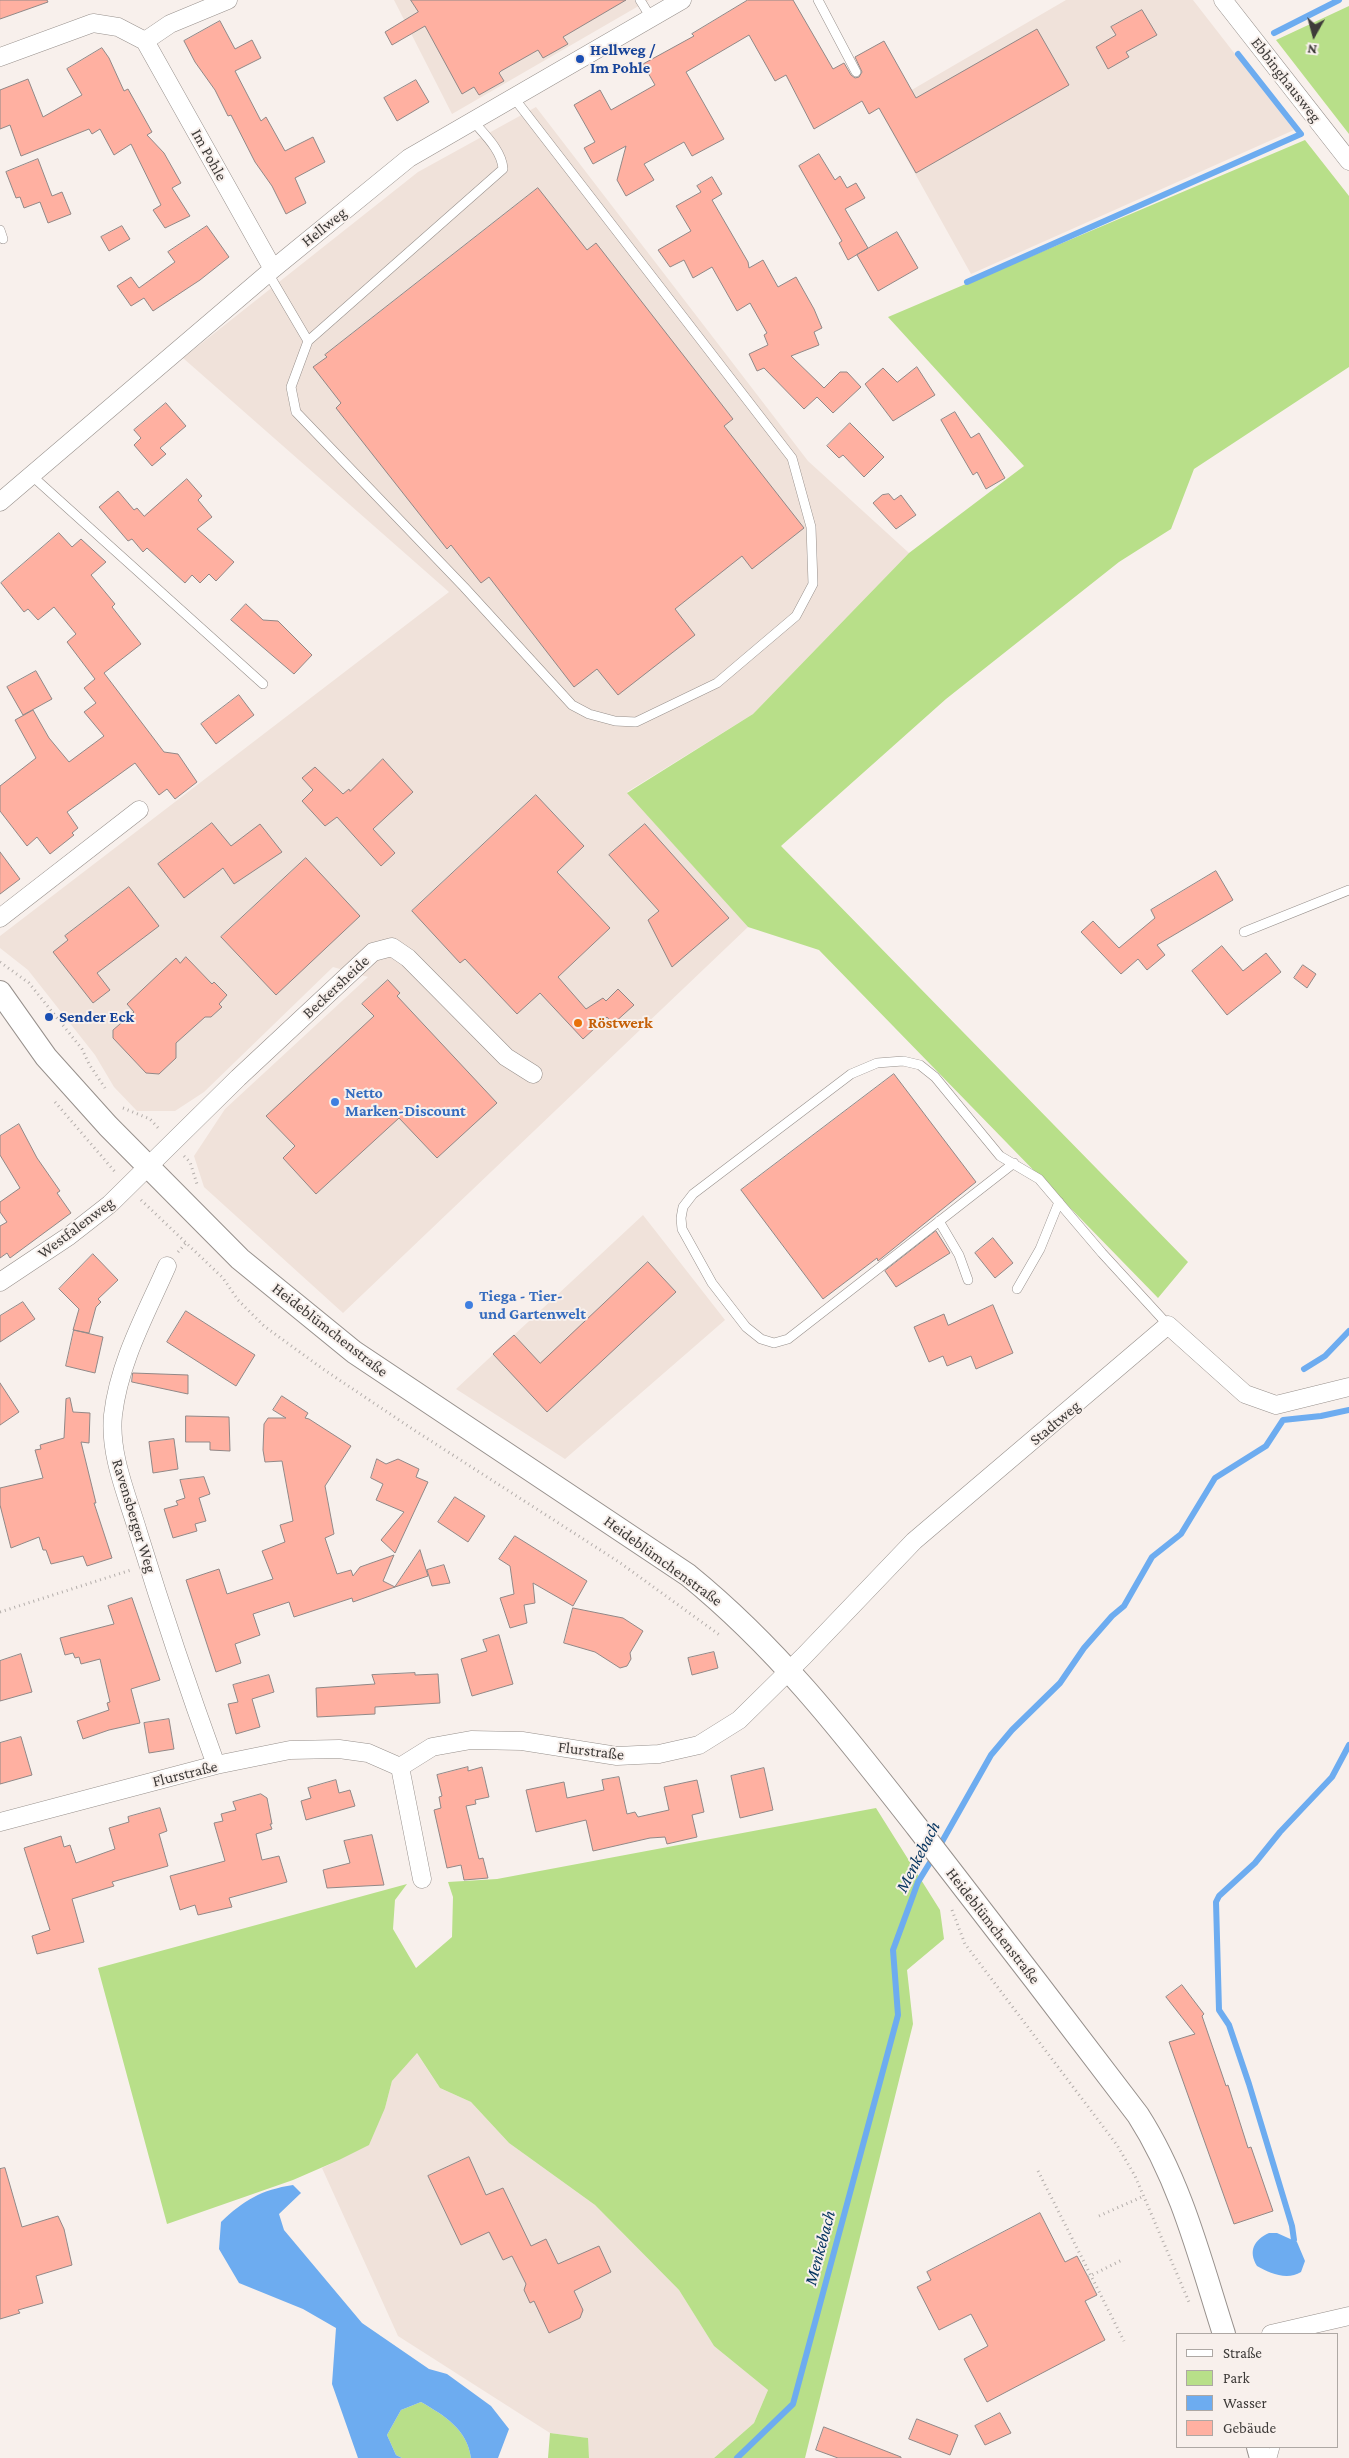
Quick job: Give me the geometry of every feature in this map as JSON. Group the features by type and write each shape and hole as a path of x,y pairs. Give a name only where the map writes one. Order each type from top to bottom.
{"street":[{"path":"0,57 93,23 118,26 145,41 170,24 228,0"},
{"name":"Hellweg","path":"0,502 270,271 408,158 682,0"},
{"name":"Ebbinghausweg","path":"1223,0 1349,160"},
{"name":"Im Pohle","path":"145,41 270,271"},
{"path":"0,918 139,810"},
{"name":"Beckersheide","path":"147,1167 373,952 392,947 408,958 506,1057 533,1074"},
{"name":"Heideblümchenstraße","path":"0,992 46,1057 147,1167 240,1259 354,1352 688,1575 727,1607 790,1670 947,1866 1138,2115 1152,2136 1180,2197 1224,2333"},
{"name":"Westfalenweg","path":"0,1282 69,1236 110,1204 147,1167"},
{"name":"Ravensberger Weg","path":"167,1266 129,1352 119,1384 113,1416 115,1458 148,1564 216,1765"},
{"path":"1168,1325 1245,1394 1276,1405 1349,1387"},
{"name":"Stadtweg","path":"790,1670 914,1541 1168,1325"},
{"name":"Flurstraße","path":"0,1822 216,1765 290,1750 339,1749 368,1753 400,1767 432,1747 471,1740 522,1741 617,1756 659,1754 699,1745 738,1720 790,1670"},
{"path":"400,1767 422,1879"},
{"path":"1278,2333 1300,2330 1349,2316"}],"lane":[{"path":"640,0 651,18"},
{"path":"818,0 856,72"},
{"path":"473,121 496,149 503,161 503,169 308,341 291,387 296,412 464,586 572,704 598,716 615,721 636,722 717,682 796,616 814,584 811,527 792,458 514,98"},
{"path":"270,271 308,341"},
{"path":"31,476 263,684"},
{"path":"1244,932 1349,890"},
{"path":"1014,1163 788,1339 774,1343 761,1339 746,1327 712,1283 682,1229 680,1218 683,1207 693,1194 851,1074 877,1063 903,1061 920,1065 935,1077 1000,1156 1014,1163 1039,1179 1168,1325"},
{"path":"1017,1289 1040,1249 1059,1202"},
{"path":"939,1221 959,1255 968,1280"}],"path":[{"path":"0,962 29,983 82,1049 89,1064 106,1089"},
{"path":"118,1103 124,1110 150,1119 172,1142 190,1162 198,1190"},
{"path":"0,1612 148,1564"},
{"path":"949,1902 965,1944 1101,2122 1136,2176 1193,2310"},
{"path":"1038,2171 1124,2341"},
{"path":"1099,2216 1144,2196"},
{"path":"1090,2277 1122,2260"}],"shaded area":[{"path":"394,0 649,0 452,114"},
{"path":"1066,0 1193,0 1294,130 971,274 879,109"},
{"path":"536,107 808,461 909,553 753,714 627,792 748,927 343,1313 204,1187 194,1156 225,1109 368,977 333,967 204,1092 175,1111 137,1111 114,1087 95,1055 28,970 0,948 0,936 449,592 183,358 418,172"},
{"path":"643,1215 725,1320 565,1459 456,1389"},
{"path":"416,2052 440,2088 471,2102 509,2143 595,2205 679,2290 714,2346 768,2390 754,2423 714,2458 589,2458 587,2438 550,2433 398,2336 322,2168 339,2160 385,2108 392,2081"}],"green space":[{"path":"1349,6 1349,134 1276,40"},
{"path":"1305,140 1349,196 1349,367 1194,469 1171,529 1119,562 946,699 781,846 1188,1262 1158,1298 819,950 748,927 627,793 753,714 909,553 1024,466 888,317"},
{"path":"876,1808 940,1910 944,1939 907,1970 913,2024 805,2458 714,2458 754,2423 768,2390 714,2346 679,2290 595,2205 509,2143 471,2102 440,2088 417,2053 392,2081 385,2108 369,2145 293,2180 167,2224 98,1968 407,1884 395,1900 393,1929 416,1968 452,1937 453,1897 448,1882 497,1879"},
{"path":"421,2402 454,2424 465,2439 471,2458 402,2458 396,2455 387,2435 401,2410"},
{"path":"550,2433 588,2438 589,2458 548,2458"}],"water":[{"path":"293,2185 301,2193 279,2214 284,2230 362,2323 429,2369 447,2374 491,2406 509,2429 498,2458 471,2458 465,2439 454,2424 421,2402 401,2410 387,2435 396,2455 402,2458 358,2458 332,2384 336,2328 303,2309 239,2283 219,2249 221,2222 229,2214 245,2202 262,2193"},
{"path":"1269,2233 1277,2233 1297,2242 1305,2261 1301,2272 1296,2275 1284,2276 1257,2266 1253,2256 1254,2246"}],"building":[{"path":"0,0 47,0 48,2 0,19"},
{"path":"411,0 626,0 563,37 568,44 543,58 538,50 501,71 499,73 504,81 479,95 474,87 462,94 425,26 392,45 385,32 418,12"},
{"path":"748,0 793,0 833,69 844,63 855,78 859,77 862,72 855,57 884,41 916,98 1037,29 1069,85 916,173 879,108 869,114 862,101 814,129 786,75 775,81 749,35 686,72 724,139 692,156 684,142 644,164 654,180 626,196 617,180 626,146 593,164 584,148 595,142 574,105 600,90 611,110 655,85 643,64 694,36 692,34"},
{"path":"1142,10 1157,35 1126,52 1129,57 1108,69 1096,47 1116,35 1111,27"},
{"path":"220,21 235,49 252,40 261,58 235,71 261,121 266,117 285,151 313,137 325,162 295,178 306,203 286,214 272,186 255,162 231,115 228,116 215,90 195,62 184,41"},
{"path":"102,48 109,58 124,91 128,89 152,132 147,135 164,153 181,183 172,188 190,216 165,228 153,210 161,205 131,144 114,155 100,129 92,134 89,129 21,156 10,125 0,129 0,90 28,79 43,117 82,95 67,69"},
{"path":"416,80 429,102 397,121 384,98"},
{"path":"819,154 835,180 840,176 847,188 856,183 865,198 845,209 868,248 848,260 839,243 842,241 799,166"},
{"path":"38,159 52,196 62,192 71,214 48,223 40,202 24,208 20,197 16,198 6,172"},
{"path":"712,177 722,194 712,200 748,262 749,268 763,260 778,287 796,277 814,309 822,328 814,332 819,345 791,356 824,388 840,372 847,372 861,387 833,413 817,397 804,409 764,368 757,371 749,354 768,345 764,335 767,333 750,303 737,311 712,267 693,278 684,260 670,267 658,250 691,231 676,206 701,192 697,186"},
{"path":"538,188 587,250 596,243 733,419 724,426 804,528 752,569 742,556 675,609 695,635 618,695 597,669 574,687 489,577 481,583 451,545 447,549 336,408 341,403 313,367 327,357 325,355"},
{"path":"122,226 130,239 109,251 101,237"},
{"path":"207,226 229,257 200,280 153,311 144,298 131,306 117,286 131,277 139,288 175,262 168,252"},
{"path":"897,232 918,268 878,291 857,255"},
{"path":"917,367 935,395 893,421 865,384 883,368 897,382"},
{"path":"166,403 186,426 160,448 166,454 152,466 134,445 141,438 134,430"},
{"path":"955,412 971,438 979,433 1005,478 986,489 977,472 973,475 941,420"},
{"path":"850,423 884,457 864,477 843,455 839,458 827,446"},
{"path":"187,479 202,496 198,500 212,517 197,529 234,562 216,581 209,574 200,583 192,575 185,583 147,548 143,552 132,539 128,541 99,507 118,491 134,510 137,508 144,516"},
{"path":"889,494 894,500 901,495 916,515 896,529 873,503 882,495"},
{"path":"59,533 72,547 81,539 106,562 91,575 115,604 112,607 141,644 104,673 164,752 178,754 197,782 175,799 167,789 159,795 135,763 67,812 78,828 72,833 74,835 50,854 37,837 27,846 0,811 0,786 36,758 15,720 33,710 49,738 69,762 104,736 84,712 96,703 84,688 95,679 67,642 76,634 54,607 38,620 28,609 24,612 1,583"},
{"path":"246,604 263,620 278,621 312,655 294,674 231,620"},
{"path":"36,671 52,699 23,715 7,687"},
{"path":"239,695 254,715 216,744 201,724"},
{"path":"383,759 413,792 373,829 395,853 381,866 337,817 325,826 302,801 313,790 302,778 315,767 343,794 349,789 350,791"},
{"path":"536,795 584,846 557,872 610,928 558,977 586,1009 603,998 606,1001 618,989 634,1005 613,1024 607,1017 583,1039 540,993 517,1014 465,959 460,963 412,911"},
{"path":"212,823 231,846 260,824 282,852 234,884 223,868 184,898 158,864"},
{"path":"645,824 729,918 672,967 648,920 659,911 609,855"},
{"path":"0,852 20,879 0,894"},
{"path":"306,858 360,916 276,995 221,937"},
{"path":"1216,871 1233,900 1157,945 1165,955 1147,970 1138,959 1121,974 1081,932 1093,921 1119,948 1155,918 1151,910"},
{"path":"129,887 159,926 97,973 110,990 93,1003 53,952 68,940 65,936"},
{"path":"1222,946 1243,971 1266,953 1281,972 1227,1015 1192,971"},
{"path":"186,957 212,984 214,982 227,995 219,1004 222,1007 211,1017 205,1017 176,1043 176,1058 159,1074 146,1073 113,1038 113,1030 134,1012 127,1004 176,958 180,963"},
{"path":"1303,965 1316,974 1307,988 1294,978"},
{"path":"388,980 400,993 397,996 497,1103 437,1158 399,1118 316,1194 283,1158 295,1146 266,1116 374,1016 362,1004"},
{"path":"894,1074 976,1182 878,1261 877,1258 823,1299 741,1190"},
{"path":"19,1124 37,1158 60,1191 57,1193 71,1213 10,1258 7,1253 0,1258 0,1226 7,1222 0,1212 0,1202 20,1188 0,1155 0,1136"},
{"path":"936,1231 950,1253 896,1287 885,1271"},
{"path":"993,1238 1013,1263 995,1278 975,1253"},
{"path":"93,1254 118,1280 98,1299 101,1302 96,1307 89,1333 73,1330 79,1309 59,1289"},
{"path":"648,1262 676,1292 547,1412 493,1354 514,1335 540,1363"},
{"path":"23,1302 35,1319 0,1342 0,1316"},
{"path":"993,1305 1013,1353 976,1369 971,1356 947,1366 943,1356 929,1362 914,1327 944,1314 948,1325"},
{"path":"186,1311 255,1355 236,1386 167,1342"},
{"path":"74,1330 103,1337 95,1373 66,1366"},
{"path":"133,1373 188,1375 188,1394 132,1382"},
{"path":"0,1383 19,1412 0,1425"},
{"path":"282,1396 308,1413 305,1418 351,1446 325,1486 334,1534 325,1538 337,1574 351,1570 353,1576 360,1567 394,1555 383,1581 395,1587 353,1602 352,1598 294,1617 289,1602 253,1614 260,1635 235,1644 241,1663 216,1672 186,1580 219,1569 227,1594 273,1579 262,1551 285,1542 280,1525 293,1521 282,1461 265,1462 263,1450 264,1424 268,1418 286,1418 273,1410"},
{"path":"70,1398 73,1412 90,1413 89,1443 81,1442 96,1503 94,1503 112,1558 87,1566 83,1556 51,1564 46,1550 43,1550 39,1537 11,1548 0,1505 0,1488 43,1478 35,1450 41,1449 40,1445 64,1438 66,1399"},
{"path":"186,1416 229,1417 230,1451 210,1450 210,1442 186,1442"},
{"path":"174,1439 178,1469 153,1473 149,1442"},
{"path":"377,1459 386,1464 398,1459 419,1469 416,1477 428,1482 395,1553 381,1540 404,1512 376,1500 383,1484 371,1478"},
{"path":"204,1477 210,1494 199,1498 206,1521 195,1524 197,1531 173,1538 164,1509 178,1505 176,1501 185,1498 180,1480"},
{"path":"455,1497 485,1516 468,1542 438,1522"},
{"path":"515,1536 587,1581 573,1606 533,1583 535,1603 524,1605 527,1623 510,1628 500,1598 514,1594 510,1566 499,1559"},
{"path":"420,1550 428,1576 395,1587"},
{"path":"444,1565 450,1583 432,1586 427,1570"},
{"path":"132,1598 160,1680 131,1689 140,1723 109,1730 83,1739 77,1721 109,1710 107,1703 110,1702 100,1659 81,1664 79,1657 75,1658 73,1653 65,1655 60,1638 114,1624 108,1606"},
{"path":"573,1608 623,1618 643,1631 630,1653 631,1659 627,1666 620,1668 595,1652 564,1643"},
{"path":"499,1635 513,1684 472,1696 461,1659 487,1651 483,1640"},
{"path":"714,1652 718,1668 692,1675 688,1658"},
{"path":"21,1654 32,1692 0,1701 0,1661"},
{"path":"415,1673 415,1675 438,1674 440,1703 375,1707 375,1714 317,1717 316,1688 375,1684 372,1675"},
{"path":"269,1675 274,1692 252,1699 260,1727 236,1734 228,1704 238,1702 233,1685"},
{"path":"169,1719 174,1749 149,1753 144,1723"},
{"path":"21,1737 32,1775 0,1784 0,1743"},
{"path":"468,1767 468,1771 482,1767 489,1797 475,1800 476,1804 466,1806 479,1859 483,1858 488,1878 464,1880 461,1865 447,1868 434,1810 441,1808 439,1797 442,1796 437,1775"},
{"path":"764,1768 773,1810 740,1818 731,1776"},
{"path":"619,1777 627,1814 635,1812 638,1817 669,1810 664,1787 697,1780 704,1812 692,1815 697,1837 667,1844 665,1837 650,1838 593,1851 586,1820 536,1832 526,1790 564,1782 567,1798 604,1790 602,1780"},
{"path":"336,1780 339,1793 350,1790 355,1806 306,1820 301,1801 311,1798 308,1788"},
{"path":"261,1794 267,1798 272,1824 270,1824 272,1829 256,1834 262,1860 279,1856 287,1882 229,1898 232,1907 198,1915 195,1905 180,1910 170,1876 225,1861 214,1823 223,1821 221,1814 236,1810 233,1802"},
{"path":"160,1808 167,1831 159,1834 168,1866 112,1882 114,1886 72,1899 84,1942 37,1954 32,1936 50,1930 24,1848 61,1836 64,1847 70,1845 76,1863 115,1849 109,1828 129,1822 128,1817"},
{"path":"372,1835 384,1885 327,1888 323,1870 350,1863 344,1841"},
{"path":"1182,1985 1204,2014 1202,2016 1226,2086 1228,2085 1248,2148 1251,2147 1273,2211 1234,2224 1169,2042 1195,2034 1166,1997"},
{"path":"469,2157 486,2195 503,2188 531,2246 546,2239 558,2264 599,2246 611,2272 574,2291 583,2310 580,2318 549,2333 534,2301 530,2303 524,2290 526,2284 512,2256 503,2260 489,2232 461,2245 428,2176"},
{"path":"5,2168 22,2227 58,2216 64,2229 72,2265 36,2276 43,2303 18,2310 20,2313 0,2319 0,2169"},
{"path":"1040,2213 1065,2262 1077,2256 1088,2277 1097,2295 1085,2301 1105,2340 987,2402 964,2359 988,2346 971,2314 939,2330 917,2287 931,2280 927,2272"},
{"path":"1000,2413 1011,2433 985,2445 975,2426"},
{"path":"917,2419 958,2435 950,2455 909,2439"},
{"path":"824,2427 901,2458 838,2458 816,2450"}],"waterway":[{"path":"1274,33 1339,0"},
{"path":"967,282 1301,134 1238,54"},
{"path":"1304,1369 1325,1356 1349,1331"},
{"name":"Menkebach","path":"939,1847 991,1755 1012,1730 1060,1683 1084,1648 1112,1616 1124,1606 1152,1557 1181,1534 1215,1478 1266,1446 1283,1420 1321,1416 1349,1410"},
{"path":"1294,2240 1292,2226 1249,2084 1229,2025 1219,2010 1216,1902 1219,1896 1255,1863 1280,1832 1332,1777 1349,1745"},
{"name":"Menkebach","path":"737,2458 793,2404 898,2015 893,1950 918,1882 934,1856"}],"place":[{"name":"Hellweg / Im Pohle","path":"580,59"},
{"name":"Sender Eck","path":"49,1017"},
{"name":"Röstwerk","path":"578,1023"},
{"name":"Netto Marken-Discount","path":"335,1102"},
{"name":"Tiega - Tier- und Gartenwelt","path":"469,1305"}]}
